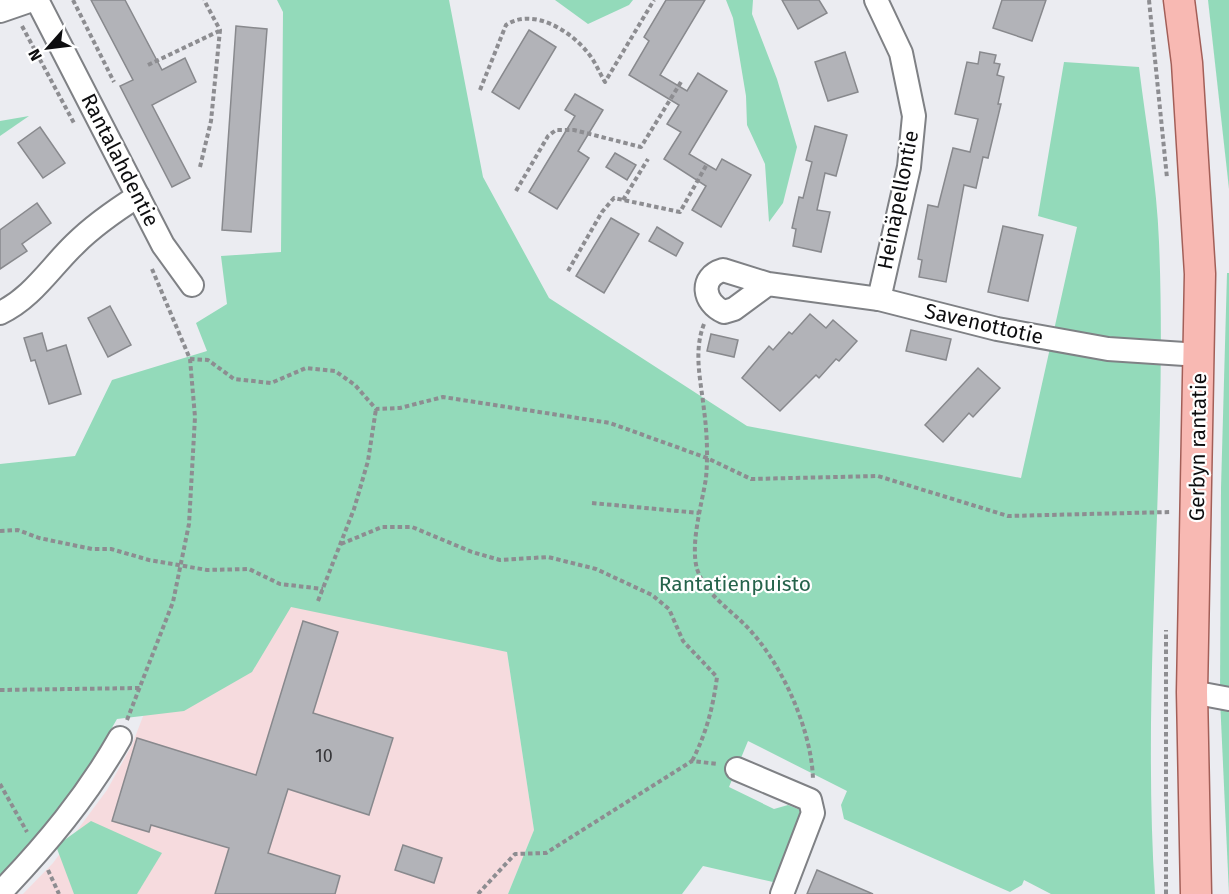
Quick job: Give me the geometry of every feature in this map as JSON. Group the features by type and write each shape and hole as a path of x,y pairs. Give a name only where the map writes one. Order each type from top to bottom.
{"main road":[{"name":"Gerbyn rantatie","path":"1179,0 1199,238 1200,355 1192,692 1196,894"}],"street":[{"name":"Rantalahdentie","path":"37,0 164,245 192,285"},
{"name":"Heinäpellontie","path":"876,0 902,53 914,116 909,167 879,299"},
{"path":"0,313 18,305 76,243 110,214 138,196"},
{"name":"Savenottotie","path":"712,304 705,290 707,280 716,272 723,270 768,284 879,299 997,329 1108,349 1200,355"},
{"path":"712,304 724,312 734,309 768,284"},
{"path":"1192,692 1229,699"},
{"path":"0,894 39,853 96,781 120,738"},
{"path":"737,769 810,801 813,807 813,813 782,894"}],"path":[{"path":"73,0 114,82"},
{"path":"200,167 211,121 220,30 204,0"},
{"path":"480,90 506,25 513,20 526,19 543,20 568,36 588,52 605,82 654,0"},
{"path":"1149,0 1167,181"},
{"path":"15,6 80,134"},
{"path":"148,65 220,30"},
{"path":"516,191 548,136 556,130 574,130 641,147 681,82"},
{"path":"623,200 648,159"},
{"path":"568,271 602,212 615,198 680,212 707,164"},
{"path":"120,738 173,603 189,524 195,417 189,359 151,267"},
{"path":"712,304 700,336 698,369 705,410 706,458 699,513 697,569 717,602 744,623 767,650 786,686 804,733 813,774 813,807"},
{"path":"189,359 208,360 234,379 271,383 306,368 335,371 355,386 376,409 400,408 442,397 610,423 706,458 752,479 878,476 1008,516 1170,512"},
{"path":"318,601 368,461 376,409"},
{"path":"1169,524 1170,501"},
{"path":"592,502 699,513"},
{"path":"340,544 382,527 412,527 472,552 500,560 549,557 596,569 652,595 669,609 683,641 717,678 707,727 692,761 546,853 515,854 478,894"},
{"path":"0,531 18,530 39,538 92,549 111,549 149,560 207,570 249,569 280,584 323,589"},
{"path":"1166,619 1164,713 1166,894"},
{"path":"0,690 140,688"},
{"path":"692,761 737,769"},
{"path":"0,784 39,853"}],"shaded area":[{"path":"208,586 507,652 534,830 508,894 23,894 53,863 107,790 132,745 190,594"}],"green space":[{"name":"Rantatienpuisto","path":"277,0 449,0 483,177 549,298 747,426 1021,478 1077,227 1038,216 1064,62 1139,67 1156,198 1161,323 1151,731 1155,894 1051,894 1024,880 1022,885 1010,892 844,819 841,805 847,791 748,741 729,787 774,809 788,805 803,811 773,882 703,866 682,894 508,894 534,830 507,652 291,607 252,672 184,711 117,719 63,803 0,879 0,464 75,456 112,380 207,351 196,323 227,304 221,256 281,252 283,12"},
{"path":"555,0 633,0 629,5 588,24"},
{"path":"726,0 753,0 752,14 777,79 797,147 783,203 769,222 765,164 747,125 746,96 733,18"},
{"path":"1208,0 1229,0 1229,189"},
{"path":"29,116 0,136 0,121"},
{"path":"1227,273 1229,273 1229,894 1220,699 1221,488"},
{"path":"91,821 162,853 137,894 74,894 56,846"}],"building":[{"path":"91,0 125,0 162,70 185,58 196,82 152,105 190,178 172,187 120,86 133,80"},
{"path":"666,0 705,0 660,75 687,91 698,73 727,91 689,154 716,170 722,159 751,175 721,227 692,210 706,186 664,159 681,132 667,124 679,105 629,75 649,41 644,37"},
{"path":"782,0 819,0 827,13 798,29"},
{"path":"1002,0 1046,0 1032,41 993,28"},
{"path":"236,26 267,29 251,232 222,230"},
{"path":"529,30 556,47 519,109 492,92"},
{"path":"845,52 858,92 828,101 815,62"},
{"path":"980,52 996,55 994,63 1000,64 997,75 1004,77 998,104 1001,104 988,158 983,157 976,188 964,185 946,282 919,277 922,260 918,259 928,205 938,207 953,148 970,152 978,119 955,114 967,62 978,64"},
{"path":"575,94 603,110 578,151 589,158 557,209 529,192 575,116 565,110"},
{"path":"815,126 847,135 836,176 825,173 817,210 830,212 821,252 793,246 796,229 792,228 799,197 803,198 812,162 806,160"},
{"path":"40,127 65,163 43,178 18,143"},
{"path":"615,153 636,165 627,180 606,167"},
{"path":"37,203 51,223 22,244 27,251 0,269 0,230"},
{"path":"611,218 639,234 604,293 576,276"},
{"path":"1003,226 1043,235 1028,301 988,292"},
{"path":"657,227 683,243 676,256 649,241"},
{"path":"110,306 131,345 108,357 88,318"},
{"path":"810,314 826,328 833,320 857,341 839,361 836,359 819,378 816,375 780,411 742,378 769,346 773,350"},
{"path":"911,330 951,339 946,360 906,351"},
{"path":"42,333 47,351 66,345 81,394 49,404 35,360 31,361 24,338"},
{"path":"711,334 738,340 734,357 707,351"},
{"path":"978,368 1000,388 973,417 969,413 943,442 925,425"},
{"path":"303,621 338,632 313,713 393,738 369,815 288,789 268,853 340,876 335,894 215,894 229,848 151,825 149,832 112,821 137,738 256,775"},
{"path":"403,845 442,858 434,883 395,870"},
{"path":"817,870 873,894 807,894"}]}
